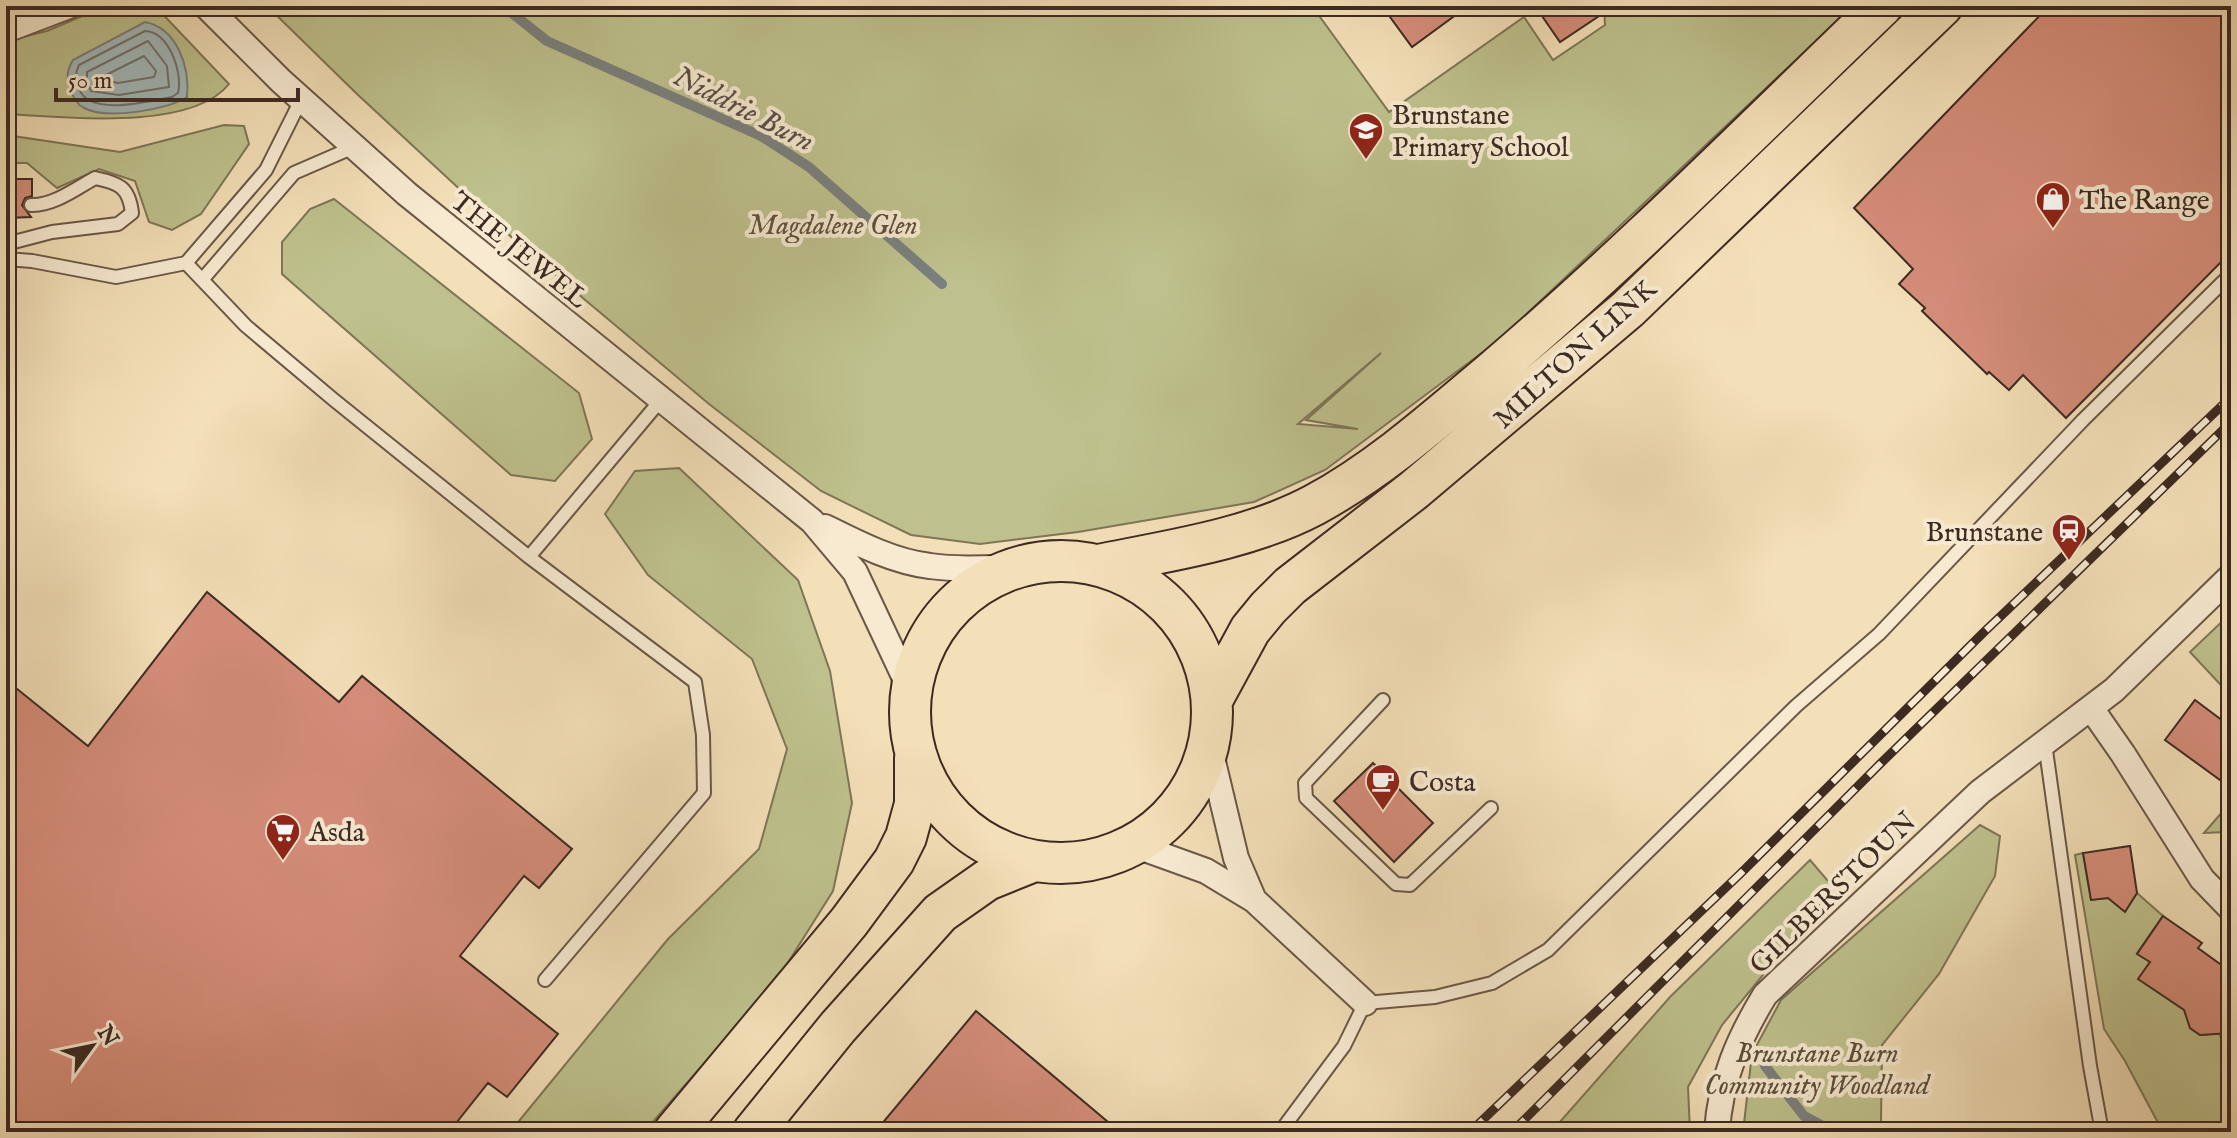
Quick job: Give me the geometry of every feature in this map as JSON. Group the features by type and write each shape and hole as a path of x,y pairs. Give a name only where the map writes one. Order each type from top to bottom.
{"main road":[{"name":"MILTON LINK","path":"1098,565 1222,538 1278,520 1311,506 1363,476 1566,309 1882,6"},
{"name":"MILTON LINK","path":"1212,700 1250,630 1290,586 1426,481 1628,309 1942,6"},
{"path":"674,1132 849,922 894,861 906,837 915,804 911,691 929,637 959,600 988,580 1017,567 1074,561 1098,565 1144,585 1181,619 1198,647 1208,674 1213,721 1209,745 1201,772 1184,801 1162,826 1134,845 1094,860 1059,864 1034,861 1013,856 968,832 945,809 928,784 915,750"},
{"path":"753,1132 838,1027 940,913 987,880 1034,861"}],"street":[{"path":"6,30 69,6"},
{"name":"THE JEWEL","path":"206,6 354,147 431,215 812,521 855,572 911,691"},
{"name":"THE JEWEL","path":"812,521 855,542 926,566 962,569 1017,567"},
{"name":"GILBERSTOUN","path":"1717,1132 1722,1087 1740,1036 1765,995 1980,792 2114,690 2231,576"},
{"path":"2091,708 2202,879 2231,909"},
{"path":"1209,745 1236,858 1254,900"},
{"path":"1134,845 1206,871 1254,900 1365,1003"}],"lane":[{"path":"6,259 116,277 186,263 266,170 302,98"},
{"path":"202,280 294,173 354,147"},
{"path":"6,244 52,232 118,224 132,213 130,198 117,183 95,178 39,206 31,205"},
{"path":"186,263 246,326 529,557 695,682 703,735 704,793 545,980"},
{"path":"1280,1132 1344,1046 1365,1003 1435,997 1492,983 1548,950 1796,706 1879,634 2083,420 2231,274"},
{"path":"529,557 660,401"},
{"path":"1383,700 1305,783 1306,798 1396,884 1410,885 1491,808"},
{"path":"2045,743 2102,1132"}],"green space":[{"path":"106,6 155,6 229,84 211,99 186,109 156,115 91,118 6,114 6,41 47,31"},
{"name":"Magdalene Glen","path":"267,6 1312,6 1389,112 1524,17 1553,60 1605,25 1604,6 1853,6 1499,340 1325,470 1254,502 1078,532 980,544 911,535 821,491 709,404 521,246","holes":["1381,353 1306,420 1358,429 1298,424"]},
{"path":"224,125 244,126 249,144 201,214 172,230 149,222 135,181 99,169 57,188 27,163 6,163 6,135 120,152"},
{"path":"334,199 579,393 592,439 555,481 511,475 282,274 282,242 310,209"},
{"path":"679,468 798,580 830,671 852,803 833,891 777,980 644,1132 510,1132 668,939 759,849 787,749 752,659 648,575 605,514 635,471"},
{"path":"2231,613 2231,696 2190,652"},
{"path":"2230,803 2231,827 2227,832 2204,833"},
{"name":"Brunstane Burn Community Woodland","path":"1980,825 2000,836 1995,876 1939,974 1882,1045 1881,1122 1897,1132 1743,1132 1752,1054 1781,1000"},
{"path":"2083,853 2091,900 2108,898 2120,907 2129,905 2137,893 2163,916 2137,953 2150,962 2139,978 2192,1015 2190,1028 2200,1035 2208,1035 2231,1001 2231,1022 2220,1036 2231,1046 2231,1132 2163,1132 2104,1029 2075,855"},
{"path":"1810,860 1834,888 1722,1025 1688,1087 1690,1132 1551,1132 1670,997"}],"water":[{"path":"145,22 165,32 179,50 186,73 187,97 166,106 137,112 94,112 82,107 74,98 68,81 73,60"}],"building":[{"path":"1382,6 1468,6 1412,47"},
{"path":"1558,6 1614,6 1560,42 1542,16"},
{"name":"The Range","path":"2049,6 2231,6 2231,252 2066,418 2023,375 2009,390 1989,372 1987,374 1922,311 1925,308 1899,284 1913,269 1854,208"},
{"path":"6,179 32,179 32,196 25,198 22,205 31,217 6,218"},
{"name":"Asda","path":"207,592 339,702 362,676 572,849 539,888 524,876 460,956 558,1034 507,1097 488,1083 449,1132 6,1132 6,680 88,746"},
{"path":"2195,700 2231,727 2231,788 2165,740"},
{"name":"Costa","path":"1373,763 1433,823 1394,862 1334,801"},
{"path":"2130,846 2137,893 2125,912 2108,898 2091,900 2083,853"},
{"path":"2163,916 2202,943 2198,948 2231,972 2231,1033 2200,1035 2190,1028 2184,1010 2138,979 2150,962 2137,954"},
{"path":"976,1011 1120,1132 875,1132"}],"waterway":[{"name":"Niddrie Burn","path":"503,6 547,41 761,136 809,167 942,284"},
{"path":"1765,1066 1804,1116 1834,1132"}],"railway":[{"path":"1470,1132 1740,874 1984,632 2231,397"},
{"path":"1512,1132 1881,763 2231,422"}],"place":[{"name":"Brunstane Primary School","path":"1366,161"},
{"name":"The Range","path":"2053,230"},
{"name":"Brunstane","path":"2069,562"},
{"name":"Costa","path":"1383,812"},
{"name":"Asda","path":"283,862"}]}
